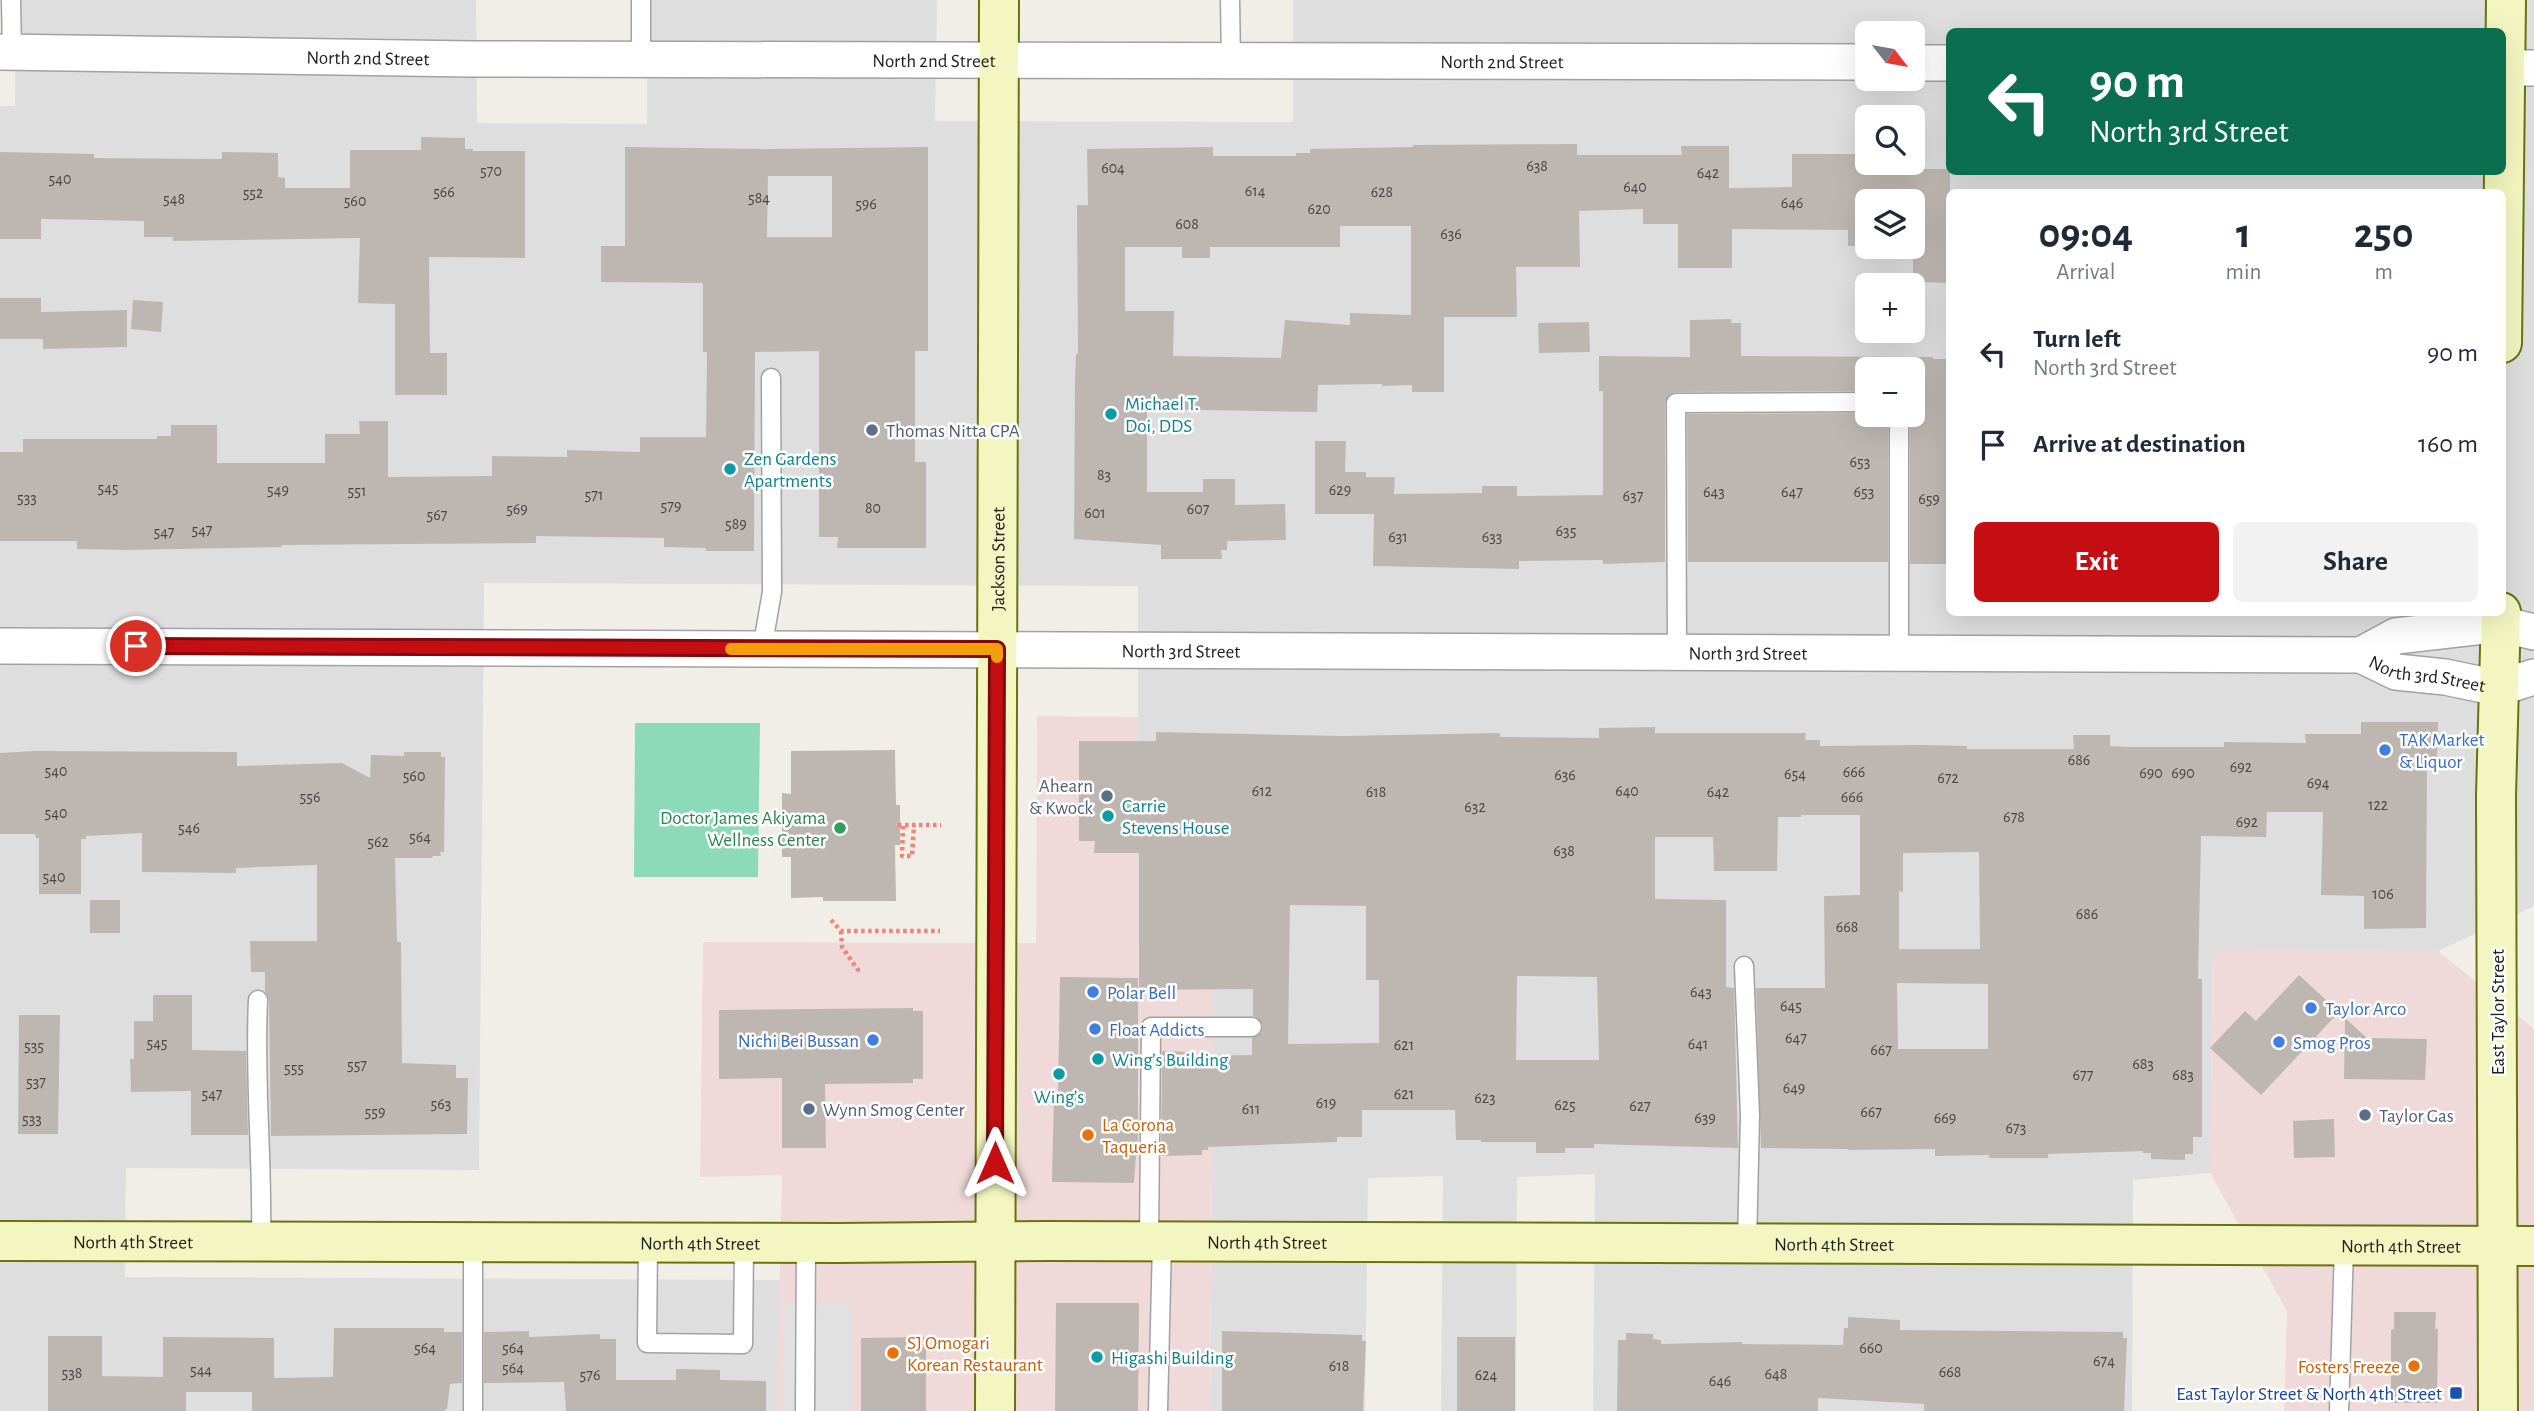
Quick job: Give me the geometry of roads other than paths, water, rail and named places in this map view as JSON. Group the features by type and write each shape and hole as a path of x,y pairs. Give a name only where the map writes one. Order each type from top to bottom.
{"main road":[{"name":"Jackson Street","path":"995,1411 999,0"},
{"path":"2506,0 2514,68 2506,252"},
{"name":"East Taylor Street","path":"2498,1411 2498,688 2512,623"},
{"name":"North 4th Street","path":"0,1241 2534,1246"}],"street":[{"name":"North 2nd Street","path":"6,52 641,60 1855,62"},
{"path":"1925,63 1946,63"},
{"name":"North 3rd Street","path":"2361,655 2396,636 2512,623"},
{"name":"North 3rd Street","path":"0,646 2361,655 2396,672 2445,677 2498,688 2534,677"}],"lane":[{"path":"6,52 11,0"},
{"path":"641,60 642,0"},
{"path":"1230,0 1231,62"},
{"path":"762,649 772,592 771,378"},
{"path":"1677,652 1676,403 1855,402"},
{"path":"1899,427 1899,653"},
{"path":"1744,966 1750,1115 1747,1245"},
{"path":"258,1000 256,1088 262,1177 261,1242"},
{"path":"1158,1411 1151,1027 1252,1027"},
{"path":"473,1242 473,1411"},
{"path":"648,1242 647,1343 743,1344 744,1243"},
{"path":"805,1411 806,1243"},
{"path":"2339,1411 2344,1247"}],"place":[{"name":"Michael T. Doi, DDS","path":"1111,414"},
{"name":"Thomas Nitta CPA","path":"872,430"},
{"name":"Zen Gardens Apartments","path":"730,469"},
{"name":"TAK Market & Liquor","path":"2385,750"},
{"name":"Ahearn & Kwock","path":"1107,796"},
{"name":"Carrie Stevens House","path":"1108,816"},
{"name":"Doctor James Akiyama Wellness Center","path":"840,828"},
{"name":"Polar Bell","path":"1093,992"},
{"name":"Taylor Arco","path":"2311,1008"},
{"name":"Float Addicts","path":"1095,1029"},
{"name":"Nichi Bei Bussan","path":"873,1040"},
{"name":"Smog Pros","path":"2279,1042"},
{"name":"Wing’s Building","path":"1098,1059"},
{"name":"Wing’s","path":"1059,1074"},
{"name":"Wynn Smog Center","path":"809,1109"},
{"name":"Taylor Gas","path":"2365,1115"},
{"name":"La Corona Taqueria","path":"1088,1135"},
{"name":"SJ Omogari Korean Restaurant","path":"893,1353"},
{"name":"Higashi Building","path":"1097,1357"},
{"name":"Fosters Freeze","path":"2414,1366"},
{"name":"East Taylor Street & North 4th Street","path":"2456,1393"}]}
